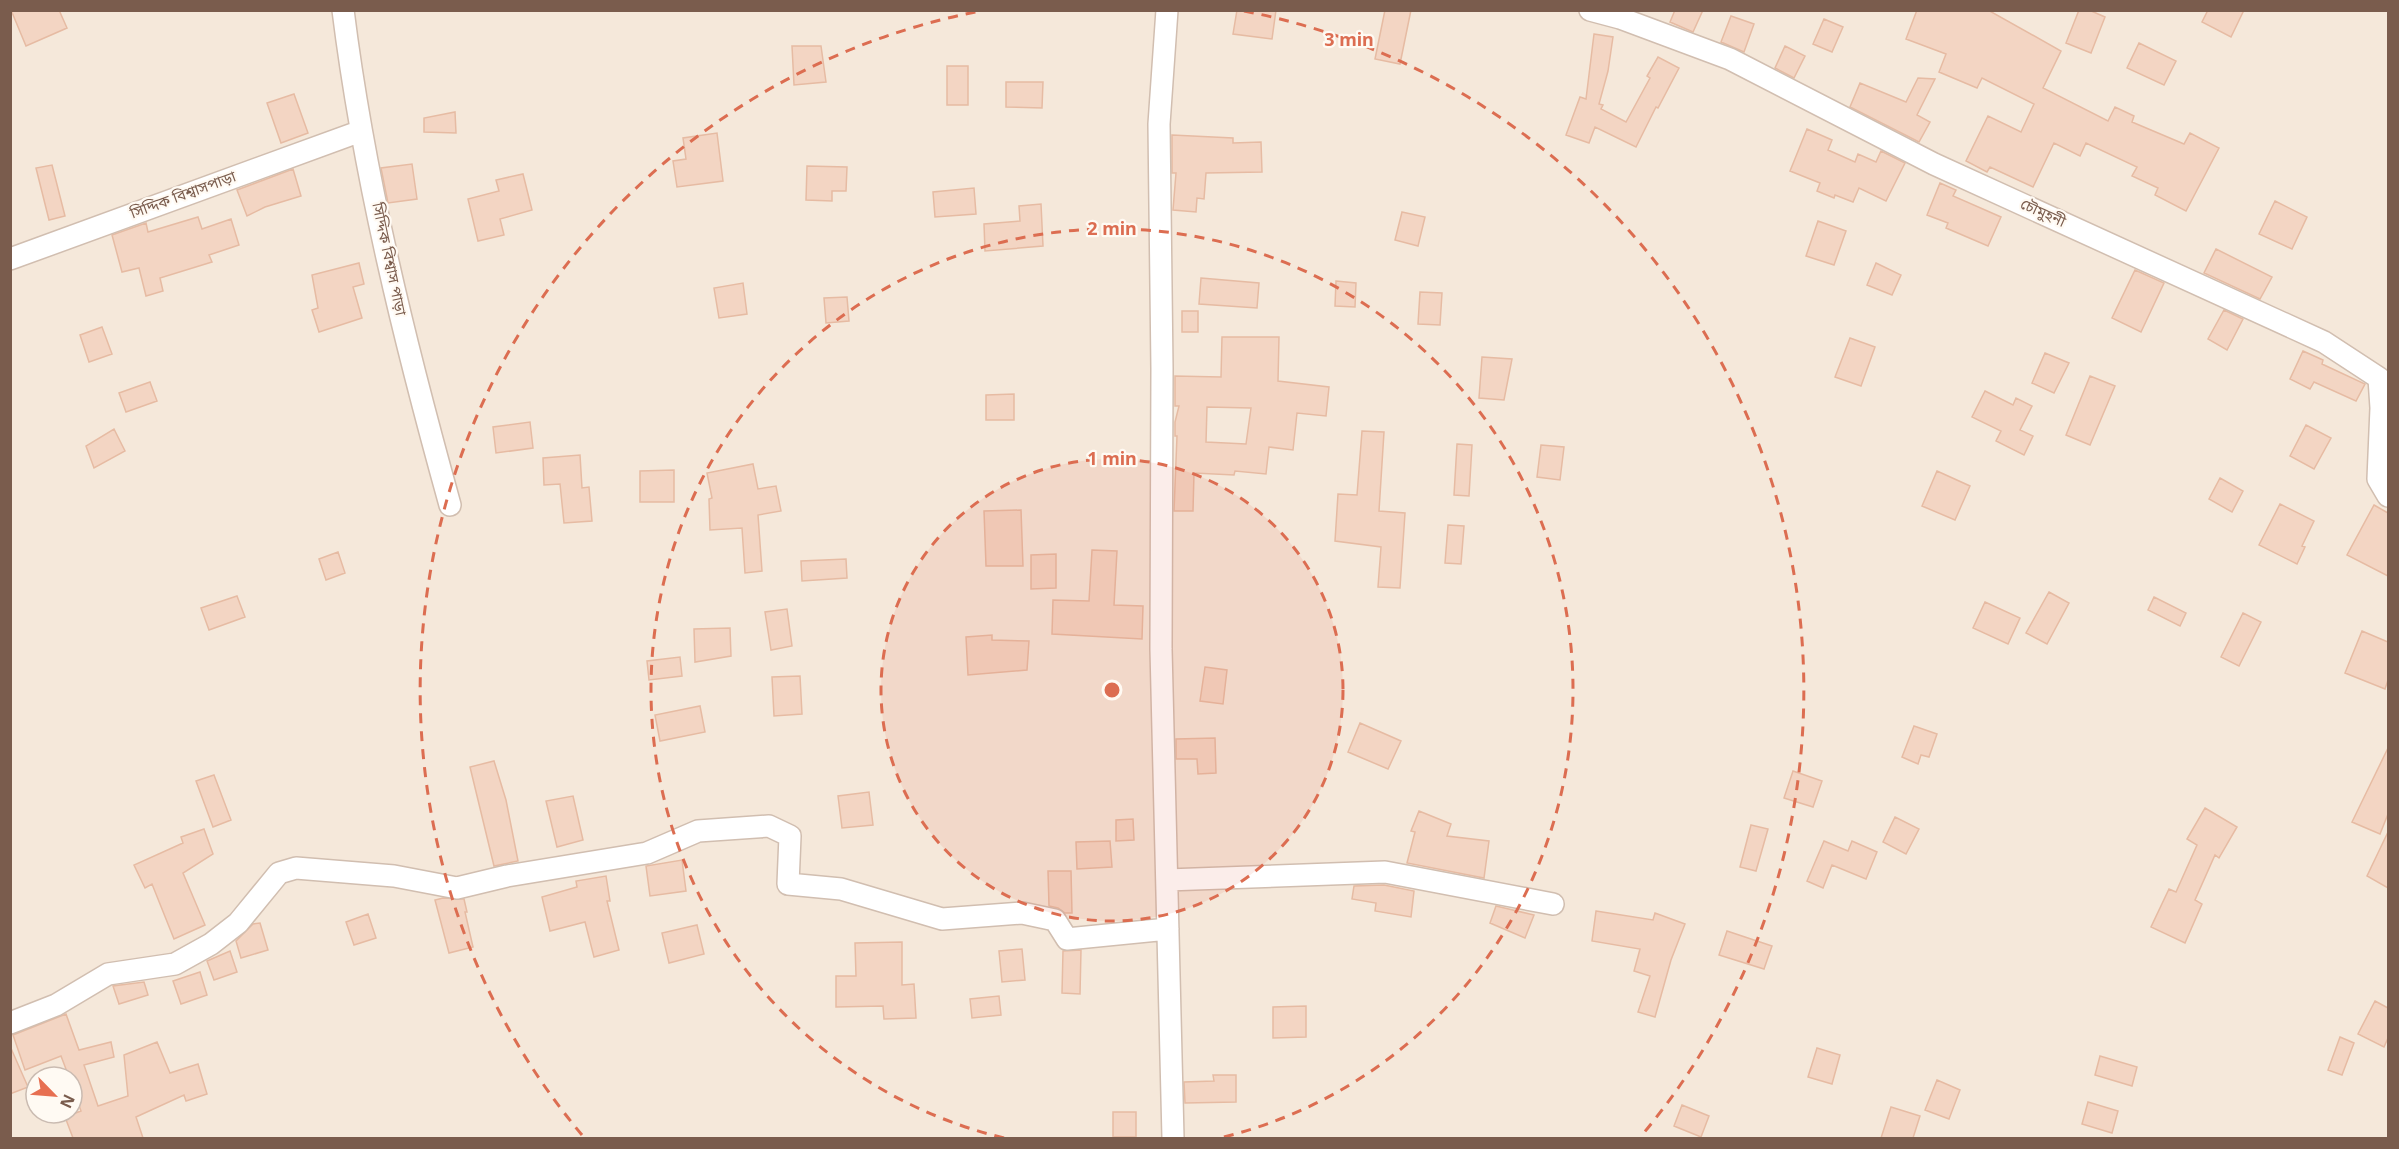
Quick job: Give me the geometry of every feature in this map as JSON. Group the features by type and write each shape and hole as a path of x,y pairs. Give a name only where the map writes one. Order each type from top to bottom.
{"street":[{"name":"সিদ্দিক বিশ্বাস পাড়া","path":"343,10 359,132 413,371 450,505"},
{"path":"1167,10 1159,124 1162,369 1161,649 1173,1138"},
{"name":"চৌমুহনী","path":"1590,10 1620,18 1730,59 1934,164 2324,342 2379,378 2381,408 2378,479 2388,496"},
{"name":"সিদ্দিক বিশ্বাসপাড়া","path":"10,259 359,132"},
{"path":"10,1023 56,1005 108,974 175,964 211,944 238,923 279,873 296,868 394,876 457,888 507,876 647,854 698,831 744,827 769,826 790,836 788,884 841,889 942,919 1022,913 1055,920 1067,939 1168,929"},
{"path":"1167,880 1385,872 1552,904"}],"shaded area":[{"path":"10,11 2388,11 2388,1138 11,1138"}],"building":[{"path":"11,10 59,10 67,28 26,46"},
{"path":"1237,10 1276,10 1272,39 1233,34"},
{"path":"1385,10 1411,10 1400,64 1375,59"},
{"path":"1675,10 1703,10 1693,32 1670,22"},
{"path":"1917,10 1988,10 2061,51 2043,88 2108,121 2115,107 2134,116 2132,122 2184,144 2190,133 2219,148 2186,211 2155,195 2158,188 2132,176 2137,167 2086,143 2080,156 2054,143 2033,187 1990,167 1987,172 1966,161 1988,116 2021,132 2034,104 1982,78 1977,88 1939,72 1946,54 1906,39"},
{"path":"2079,10 2089,10 2105,17 2091,53 2066,43"},
{"path":"2208,10 2244,10 2231,37 2202,22"},
{"path":"1731,16 1754,24 1744,52 1721,42"},
{"path":"1824,19 1843,27 1832,52 1813,44"},
{"path":"1594,34 1613,37 1608,71 1599,104 1603,105 1601,109 1626,122 1650,78 1647,76 1658,57 1679,68 1636,147 1595,127 1589,143 1566,135 1580,97 1586,99"},
{"path":"2139,43 2176,61 2164,85 2127,68"},
{"path":"792,46 821,46 826,82 794,85"},
{"path":"1785,46 1805,56 1794,78 1775,68"},
{"path":"947,66 968,66 968,105 947,105"},
{"path":"1918,78 1935,79 1917,115 1930,122 1919,142 1850,107 1860,83 1906,102"},
{"path":"1006,82 1043,82 1042,108 1006,107"},
{"path":"294,94 308,133 281,143 267,103"},
{"path":"455,112 456,133 424,132 424,118"},
{"path":"1807,129 1832,140 1828,150 1855,162 1858,154 1876,162 1881,151 1905,163 1886,201 1859,188 1853,202 1835,195 1834,198 1817,191 1820,183 1790,171"},
{"path":"717,133 723,181 677,187 673,161 686,159 683,138"},
{"path":"1172,135 1233,138 1233,143 1261,142 1262,172 1206,173 1204,199 1197,198 1196,212 1173,210 1176,173 1172,173"},
{"path":"412,164 417,199 388,203 381,168"},
{"path":"52,165 65,216 49,220 36,168"},
{"path":"807,166 847,167 846,191 832,191 832,201 806,200"},
{"path":"293,169 301,196 265,207 247,216 237,190"},
{"path":"523,174 532,210 500,219 504,235 478,241 468,199 499,191 496,180"},
{"path":"1940,183 1956,190 1953,196 2001,217 1988,246 1946,228 1948,223 1927,215"},
{"path":"974,188 976,214 935,217 933,192"},
{"path":"2275,201 2307,217 2292,249 2259,234"},
{"path":"1041,204 1043,246 985,251 984,224 1020,221 1019,206"},
{"path":"1402,212 1425,217 1418,246 1395,240"},
{"path":"198,217 202,229 231,219 239,245 209,255 212,262 160,278 163,291 146,296 139,268 122,272 112,235 146,223 148,232"},
{"path":"1818,221 1846,231 1834,265 1806,256"},
{"path":"2216,249 2272,277 2260,299 2204,273"},
{"path":"359,263 364,284 353,287 362,318 319,332 312,310 318,308 312,275"},
{"path":"1876,263 1901,275 1892,295 1867,285"},
{"path":"2135,270 2164,283 2141,332 2112,318"},
{"path":"1201,278 1259,283 1257,308 1199,304"},
{"path":"1336,281 1356,283 1355,307 1335,306"},
{"path":"743,283 747,314 719,318 714,288"},
{"path":"1420,292 1442,293 1440,325 1418,324"},
{"path":"847,297 849,321 826,323 824,298"},
{"path":"2224,310 2243,319 2227,350 2208,339"},
{"path":"1182,311 1198,311 1198,332 1182,332"},
{"path":"102,327 112,354 89,362 80,335"},
{"path":"1222,337 1279,337 1278,381 1329,387 1326,416 1297,413 1293,450 1269,447 1266,474 1235,471 1234,475 1194,473 1193,511 1174,511 1177,436 1175,436 1175,422 1179,406 1175,406 1175,376 1221,377","holes":["1207,407 1251,408 1246,444 1206,442"]},
{"path":"1850,338 1875,347 1861,386 1835,377"},
{"path":"2303,351 2323,360 2322,364 2365,384 2356,401 2314,382 2310,389 2290,379"},
{"path":"2045,353 2069,363 2054,393 2032,383"},
{"path":"1482,357 1512,359 1504,400 1479,398"},
{"path":"2090,376 2115,386 2090,445 2066,435"},
{"path":"150,382 157,401 126,412 119,393"},
{"path":"1985,391 2013,405 2016,398 2032,406 2020,430 2033,436 2024,455 1996,441 2001,431 1972,417"},
{"path":"1014,394 1014,420 986,420 986,395"},
{"path":"530,422 533,448 496,453 493,427"},
{"path":"2306,425 2331,438 2314,469 2290,456"},
{"path":"114,429 125,451 94,468 86,446"},
{"path":"1362,431 1384,432 1379,511 1405,513 1400,588 1378,587 1381,547 1335,541 1338,494 1357,495"},
{"path":"1457,444 1472,445 1469,496 1454,495"},
{"path":"1541,445 1564,447 1560,480 1537,477"},
{"path":"580,455 582,488 589,487 592,521 564,523 560,484 544,485 543,458"},
{"path":"753,464 758,489 776,486 781,511 758,515 762,571 745,573 742,528 710,530 709,499 712,498 707,473"},
{"path":"674,470 674,502 640,502 640,471"},
{"path":"1937,471 1970,486 1955,520 1922,506"},
{"path":"2220,478 2243,491 2232,512 2209,499"},
{"path":"2280,504 2314,521 2302,546 2305,547 2297,564 2259,545"},
{"path":"2374,505 2388,513 2388,576 2347,555"},
{"path":"1021,510 1023,566 986,566 984,511"},
{"path":"1448,525 1464,526 1461,564 1445,563"},
{"path":"1092,550 1117,551 1114,605 1143,606 1142,639 1052,634 1053,600 1089,601"},
{"path":"338,552 345,573 326,580 319,559"},
{"path":"1056,554 1056,588 1031,589 1031,555"},
{"path":"846,559 847,578 802,581 801,561"},
{"path":"2049,592 2069,603 2047,644 2026,633"},
{"path":"237,596 245,617 209,630 201,608"},
{"path":"2154,597 2186,613 2180,626 2148,610"},
{"path":"1985,602 2020,618 2008,644 1973,628"},
{"path":"787,609 792,646 771,650 765,612"},
{"path":"2243,613 2261,622 2239,666 2221,657"},
{"path":"730,628 731,656 695,662 694,629"},
{"path":"2362,631 2388,642 2388,680 2385,689 2345,673"},
{"path":"992,635 992,640 1029,641 1027,670 968,675 966,637"},
{"path":"680,657 682,676 649,680 647,661"},
{"path":"1205,667 1227,670 1223,704 1200,701"},
{"path":"800,676 802,714 774,716 772,677"},
{"path":"700,706 705,732 660,741 655,715"},
{"path":"1360,723 1401,741 1388,769 1348,752"},
{"path":"1914,726 1937,734 1929,757 1921,755 1918,764 1902,757"},
{"path":"1215,738 1216,773 1198,774 1197,759 1176,759 1176,739"},
{"path":"2388,748 2388,814 2380,834 2352,822"},
{"path":"494,761 506,800 518,861 494,866 470,767"},
{"path":"1793,771 1822,781 1813,807 1784,798"},
{"path":"214,775 231,820 213,827 196,781"},
{"path":"869,792 873,825 842,828 838,796"},
{"path":"573,796 583,840 557,847 546,801"},
{"path":"2205,808 2237,827 2219,858 2215,855 2195,900 2202,904 2185,943 2151,927 2169,889 2176,892 2197,845 2187,839"},
{"path":"1419,811 1451,824 1447,836 1489,841 1484,878 1407,863 1415,832 1411,831"},
{"path":"1895,817 1919,829 1906,854 1883,842"},
{"path":"1133,819 1134,840 1116,841 1116,820"},
{"path":"1751,825 1768,829 1756,871 1740,867"},
{"path":"204,829 213,854 183,873 205,925 174,939 152,884 145,888 134,865 183,843 181,837"},
{"path":"2388,832 2388,888 2367,876"},
{"path":"1110,841 1112,867 1077,869 1076,842"},
{"path":"1824,841 1848,851 1852,841 1877,852 1866,879 1832,865 1823,888 1807,881"},
{"path":"682,860 686,891 650,896 646,866"},
{"path":"1048,871 1071,871 1072,913 1065,913 1049,906"},
{"path":"606,876 610,901 607,901 619,950 594,957 585,922 550,931 542,897 577,887 576,881"},
{"path":"1384,885 1414,891 1411,917 1375,911 1376,903 1352,899 1354,886"},
{"path":"464,899 473,947 449,953 435,900"},
{"path":"1496,906 1534,915 1525,938 1490,923"},
{"path":"1596,911 1653,920 1655,913 1685,924 1671,960 1655,1017 1638,1012 1650,976 1634,971 1640,949 1592,941"},
{"path":"368,914 376,938 354,945 346,922"},
{"path":"260,923 268,950 241,958 236,941 253,924"},
{"path":"697,925 704,954 669,963 662,933"},
{"path":"1727,931 1772,946 1764,969 1719,955"},
{"path":"902,942 902,985 914,984 916,1018 884,1019 883,1006 836,1007 836,976 856,976 855,943"},
{"path":"1022,949 1025,980 1002,982 999,951"},
{"path":"1081,950 1080,994 1062,993 1063,951"},
{"path":"230,951 237,972 214,980 207,961"},
{"path":"200,972 207,995 181,1004 173,981"},
{"path":"144,982 148,995 119,1004 113,986"},
{"path":"999,996 1001,1015 972,1018 970,999"},
{"path":"2375,1001 2388,1008 2388,1038 2384,1047 2358,1034"},
{"path":"1306,1006 1306,1037 1273,1038 1273,1007"},
{"path":"66,1014 79,1050 111,1042 114,1057 84,1065 64,1065 61,1056 38,1065 24,1065 24,1067 13,1035"},
{"path":"2340,1037 2354,1043 2342,1075 2328,1070"},
{"path":"157,1042 170,1073 198,1064 207,1094 186,1101 184,1095 136,1117 143,1138 73,1138 68,1125 84,1125 84,1065 98,1106 128,1096 124,1055"},
{"path":"10,1046 24,1078 24,1089 10,1094"},
{"path":"1817,1048 1840,1055 1832,1084 1808,1077"},
{"path":"2100,1056 2137,1067 2132,1086 2095,1075"},
{"path":"1213,1075 1236,1075 1236,1102 1185,1103 1184,1082 1214,1081"},
{"path":"1937,1080 1960,1090 1949,1119 1925,1110"},
{"path":"2088,1102 2118,1111 2112,1133 2082,1124"},
{"path":"1682,1105 1709,1116 1701,1137 1674,1126"},
{"path":"1891,1107 1920,1116 1913,1138 1881,1138"},
{"path":"1113,1112 1136,1112 1136,1137 1113,1137"}]}
